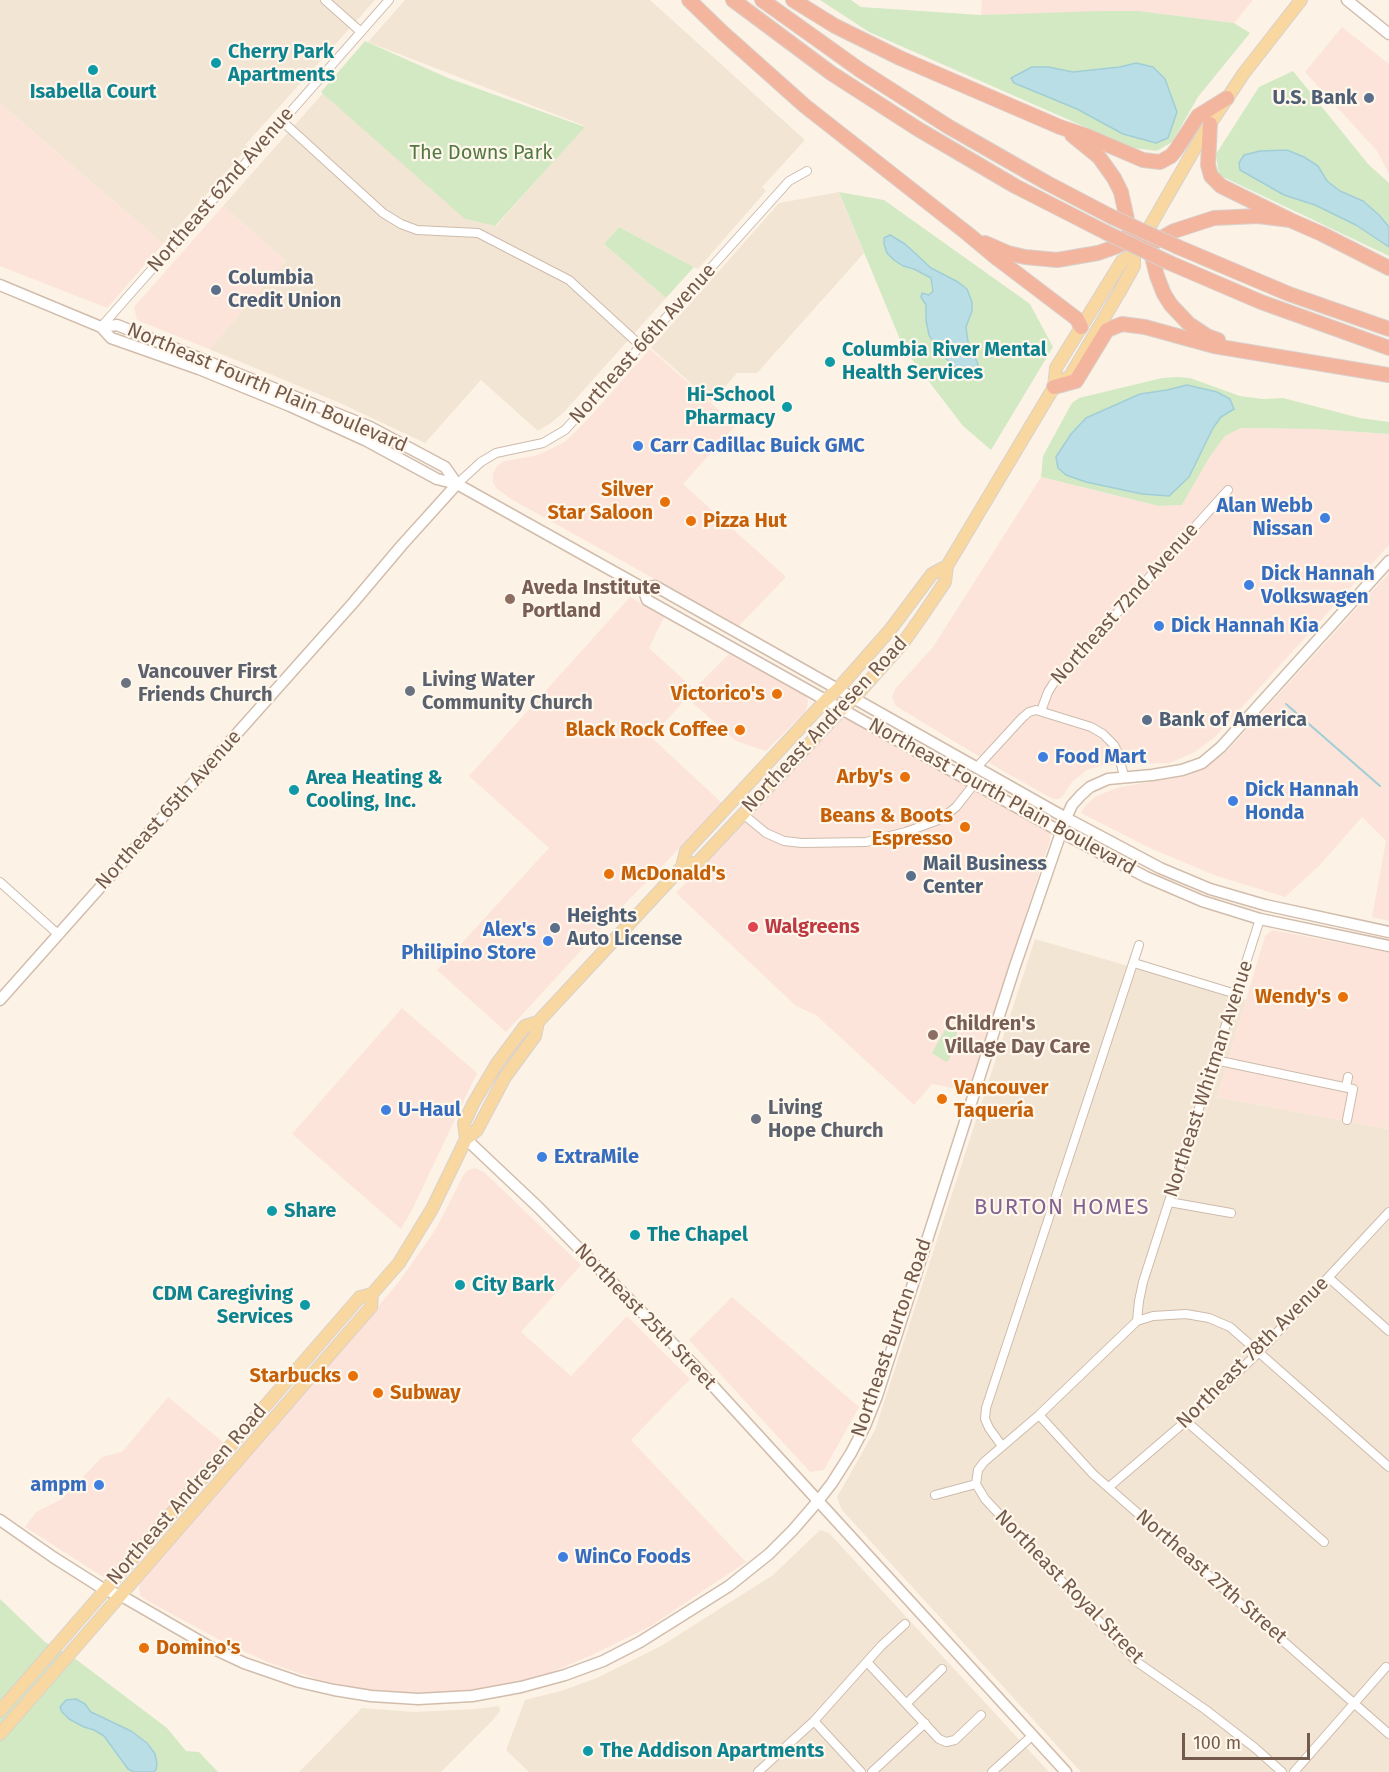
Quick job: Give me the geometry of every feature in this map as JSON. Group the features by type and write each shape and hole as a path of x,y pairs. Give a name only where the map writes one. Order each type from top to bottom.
{"highway":[{"path":"689,0 805,106 1077,319 1081,327"},
{"path":"733,0 831,73 918,129 1015,186 1170,263 1261,302 1389,348"},
{"path":"762,0 852,65 941,122 1039,179 1112,217 1178,247 1289,294 1389,329"},
{"path":"793,0 835,26 878,48 1060,127 1143,160 1160,162 1171,156 1198,116 1227,98"},
{"path":"1210,124 1208,165 1215,182 1389,268"},
{"path":"1060,127 1087,146 1111,172 1121,192 1133,247"},
{"path":"968,234 1008,253 1040,260 1070,259 1115,247 1133,247 1147,239 1214,218 1258,216 1290,220"},
{"path":"1147,239 1164,294 1180,316 1207,336 1248,351"},
{"path":"1054,387 1076,381 1107,330 1122,324 1145,327 1214,346 1389,375"}],"main road":[{"path":"1147,239 1210,124 1260,52 1301,0"},
{"path":"1347,0 1389,34"},
{"name":"Northeast Andresen Road","path":"1054,387 1056,368 1133,247"},
{"name":"Northeast Andresen Road","path":"682,867 698,862 855,698 903,643 945,582 947,566 1054,387 1070,376 1134,266 1133,247"},
{"name":"Northeast Fourth Plain Boulevard","path":"0,285 101,327 117,325 370,427 445,467 457,484 644,588 655,586 1139,858 1210,889 1264,905 1389,932"},
{"name":"Northeast 65th Avenue","path":"0,1000 457,484"},
{"name":"Northeast Burton Road","path":"0,1520 105,1590 120,1595 210,1647 244,1663 299,1682 371,1696 418,1699 472,1696 521,1687 565,1675 603,1661 640,1642 729,1586 769,1554 818,1501 851,1453 865,1426 877,1396 1015,966 1072,805 1090,787 1108,779 1182,770 1202,763 1221,747 1389,561"},
{"name":"Northeast Andresen Road","path":"3,1707 352,1305 360,1297 372,1294 399,1263 432,1209 466,1139 464,1124 491,1071 525,1026 538,1022 682,867 686,851 838,689 890,630 932,574 947,566"},
{"name":"Northeast Fourth Plain Boulevard","path":"644,588 647,600 1118,864 1202,901 1260,919 1389,946"},
{"path":"743,814 738,808 754,789 756,775"},
{"path":"698,862 700,848 725,820 722,812"},
{"path":"1260,919 1263,914 1266,914 1341,928 1352,925"},
{"name":"Northeast 25th Street","path":"466,1139 546,1215 692,1363 818,1501"},
{"name":"Northeast Andresen Road","path":"0,1734 371,1306 372,1294"},
{"path":"818,1501 1066,1772"}],"street":[{"path":"325,0 361,32"},
{"name":"Northeast 62nd Avenue","path":"101,327 389,0"},
{"path":"282,121 383,213 417,230 478,233 569,280 641,346"},
{"name":"Northeast 66th Avenue","path":"457,484 481,462 496,453 543,443 565,430 789,181 807,171"},
{"name":"Northeast 72nd Avenue","path":"1041,711 1053,684 1228,490"},
{"path":"977,767 1027,713 1041,711 1091,727 1103,734 1114,745 1124,776"},
{"path":"743,814 766,833 784,841 866,842 890,837 941,819 956,807 975,783"},
{"path":"0,882 59,935"},
{"name":"Northeast Whitman Avenue","path":"1137,1321 1138,1301 1143,1282 1260,919"},
{"path":"1002,1446 985,1419 986,1408 1139,945"},
{"path":"1134,963 1236,994"},
{"path":"1215,1060 1353,1089 1347,1120"},
{"path":"1346,1087 1348,1077"},
{"path":"1169,1202 1231,1214"},
{"name":"Northeast 78th Avenue","path":"1109,1487 1186,1421 1258,1353 1389,1212"},
{"path":"1329,1278 1389,1331"},
{"path":"935,1495 976,1484 978,1470 984,1462 1039,1415 1137,1321 1153,1316 1186,1314 1209,1318 1230,1327 1389,1467"},
{"name":"Northeast 27th Street","path":"1039,1415 1093,1474 1389,1734"},
{"path":"1186,1421 1324,1542"},
{"name":"Northeast Royal Street","path":"976,1484 985,1499 1137,1662 1206,1710 1282,1772"},
{"path":"758,1772 814,1721 881,1646 905,1624"},
{"path":"867,1662 939,1739 946,1742 956,1740 981,1715"},
{"path":"1294,1772 1386,1667"},
{"path":"907,1703 942,1669"},
{"path":"814,1721 861,1772"},
{"path":"872,1772 925,1723"},
{"path":"992,1772 1033,1735"}],"shaded area":[{"path":"0,0 375,0 245,145 248,147 163,244 0,103"},
{"path":"405,0 650,0 805,140 762,187 766,191 698,269 619,227 604,244 666,298 564,412 538,431 481,380 425,443 340,403 209,349 286,261 223,206 324,92 468,220 496,226 585,126 368,42"},
{"path":"982,0 1253,0 1234,23 1139,11 981,15"},
{"path":"1342,27 1389,64 1389,174 1377,151 1305,72"},
{"path":"0,103 163,244 107,308 0,266"},
{"path":"839,192 864,253 757,373 737,373 712,402 651,348 779,203"},
{"path":"223,206 286,261 209,349 137,320 134,307"},
{"name":"Carr Cadillac Buick GMC","path":"650,349 736,425 683,484 786,577 739,626 511,499 496,488 493,482 493,474 497,466 504,461 534,456 566,441"},
{"path":"1241,428 1316,429 1389,434 1389,545 1215,737 1195,752 1170,763 1103,765 1087,770 1072,782 1062,797 1053,799 896,706 892,697 895,689 933,647 1041,477 1159,506 1182,505 1209,458 1225,436"},
{"name":"Dick Hannah Honda","path":"1389,573 1389,921 1372,917 1386,841 1362,817 1319,866 1285,897 1214,875 1150,848 1081,813 1096,796 1120,787 1187,776 1209,765 1227,751"},
{"path":"630,597 664,617 649,648 694,689 729,654 805,695 808,700 807,707 805,712 766,751 736,741 687,698 651,737 723,804 613,916 506,1032 437,970 549,848 469,776"},
{"path":"848,718 1048,830 1050,835 968,1091 932,1084 914,1105 816,1015 796,1006 676,893 838,720"},
{"path":"1272,930 1389,952 1389,1129 1217,1097 1265,936"},
{"path":"1035,939 1246,1000 1217,1097 1389,1129 1389,1772 1081,1772 842,1510 837,1497 875,1430"},
{"name":"U-Haul","path":"402,1008 477,1073 401,1229 292,1134"},
{"path":"475,1168 484,1172 581,1265 521,1332 571,1376 627,1316 690,1379 631,1440 746,1562 651,1626 540,1677 460,1692 429,1694 368,1690 319,1680 270,1663 227,1644 146,1600 140,1595 141,1580 398,1283 436,1229 463,1176 468,1170"},
{"path":"732,1297 859,1407 824,1470 810,1472 689,1340"},
{"path":"168,1397 227,1445 108,1580 25,1527 36,1512 62,1499 102,1457 122,1452"},
{"path":"820,1530 829,1533 1049,1772 529,1772 506,1750 525,1700 561,1691 597,1678 661,1646 773,1575"},
{"path":"499,1706 500,1711 492,1721 441,1772 299,1772 362,1708 414,1712"}],"green space":[{"path":"820,0 851,0 861,7 981,15 1139,11 1234,23 1250,33 1198,97 1172,142 1157,151 1133,148 869,32"},
{"name":"The Downs Park","path":"365,41 448,78 585,127 495,226 465,219 321,92"},
{"path":"1293,71 1368,164 1389,183 1389,256 1219,175 1216,154 1259,87"},
{"path":"839,192 884,200 1030,304 1053,347 991,450 963,426 904,349"},
{"path":"619,227 694,267 666,298 604,244"},
{"path":"1162,378 1190,378 1240,396 1263,399 1283,398 1360,418 1389,422 1389,434 1316,429 1241,428 1225,436 1209,458 1182,505 1159,506 1041,477 1043,456 1072,403 1079,398"},
{"path":"949,1023 958,1029 949,1060 946,1062 932,1053"},
{"path":"0,1599 45,1642 77,1660 167,1728 186,1751 199,1752 218,1772 153,1772 156,1770 147,1743 131,1731 91,1712 85,1704 84,1727 94,1729 104,1736 128,1768 134,1772 0,1772"}],"water":[{"path":"1136,63 1153,67 1165,79 1177,112 1168,138 1156,143 1123,134 1077,109 1014,83 1011,78 1032,67 1048,67 1073,72"},
{"path":"1287,150 1318,166 1327,181 1340,191 1363,201 1379,215 1389,227 1389,247 1356,225 1315,205 1284,195 1240,170 1239,163 1244,155 1260,151"},
{"path":"890,235 905,244 931,268 967,289 972,302 972,311 966,327 968,342 978,364 976,375 970,379 962,376 938,351 929,335 926,305 921,297 922,293 929,295 933,291 931,278 903,266 887,253 884,238"},
{"path":"1187,385 1217,392 1230,399 1234,409 1221,417 1213,428 1189,477 1169,496 1142,494 1086,482 1066,475 1058,468 1056,457 1071,434 1086,418 1140,394"},
{"path":"76,1699 85,1704 91,1712 131,1731 147,1743 155,1754 156,1770 134,1772 128,1769 104,1736 69,1719 60,1707 66,1700"}],"waterway":[{"path":"1286,704 1380,786"}],"place":[{"name":"Cherry Park Apartments","path":"216,63"},
{"name":"Isabella Court","path":"93,70"},
{"name":"U.S. Bank","path":"1369,98"},
{"name":"Columbia Credit Union","path":"216,290"},
{"name":"Columbia River Mental Health Services","path":"830,362"},
{"name":"Hi-School Pharmacy","path":"787,407"},
{"name":"Carr Cadillac Buick GMC","path":"638,446"},
{"name":"Silver Star Saloon","path":"665,502"},
{"name":"Alan Webb Nissan","path":"1325,518"},
{"name":"Pizza Hut","path":"691,521"},
{"name":"Dick Hannah Volkswagen","path":"1249,585"},
{"name":"Aveda Institute Portland","path":"510,599"},
{"name":"Dick Hannah Kia","path":"1159,626"},
{"name":"Vancouver First Friends Church","path":"126,683"},
{"name":"Living Water Community Church","path":"410,691"},
{"name":"Victorico's","path":"777,694"},
{"name":"Bank of America","path":"1147,720"},
{"name":"Black Rock Coffee","path":"740,730"},
{"name":"Food Mart","path":"1043,757"},
{"name":"Arby's","path":"905,777"},
{"name":"Area Heating & Cooling, Inc.","path":"294,790"},
{"name":"Dick Hannah Honda","path":"1233,801"},
{"name":"Beans & Boots Espresso","path":"965,827"},
{"name":"McDonald's","path":"609,874"},
{"name":"Mail Business Center","path":"911,876"},
{"name":"Walgreens","path":"753,927"},
{"name":"Heights Auto License","path":"555,928"},
{"name":"Alex's Philipino Store","path":"548,941"},
{"name":"Wendy's","path":"1343,997"},
{"name":"Children's Village Day Care","path":"933,1035"},
{"name":"Vancouver Taquería","path":"942,1099"},
{"name":"U-Haul","path":"386,1110"},
{"name":"Living Hope Church","path":"756,1119"},
{"name":"ExtraMile","path":"542,1157"},
{"name":"Share","path":"272,1211"},
{"name":"The Chapel","path":"635,1235"},
{"name":"City Bark","path":"460,1285"},
{"name":"CDM Caregiving Services","path":"305,1305"},
{"name":"Starbucks","path":"353,1376"},
{"name":"Subway","path":"378,1393"},
{"name":"ampm","path":"99,1485"},
{"name":"WinCo Foods","path":"563,1557"},
{"name":"Domino's","path":"144,1648"},
{"name":"The Addison Apartments","path":"588,1751"}],"district":[{"name":"BURTON HOMES","path":"1062,1208"}]}
